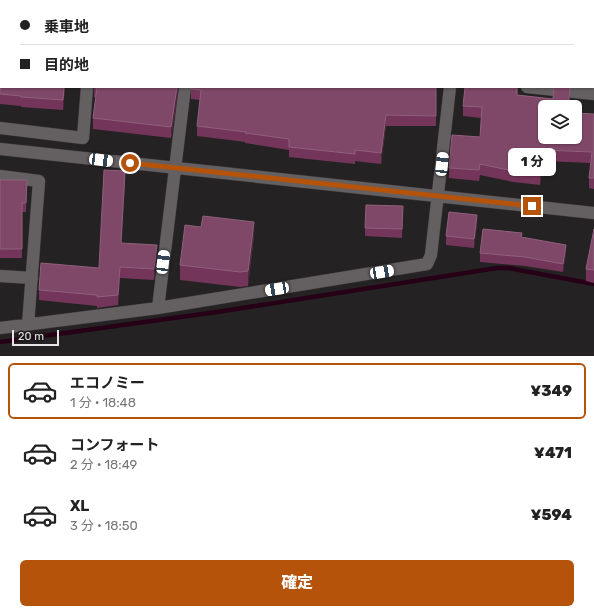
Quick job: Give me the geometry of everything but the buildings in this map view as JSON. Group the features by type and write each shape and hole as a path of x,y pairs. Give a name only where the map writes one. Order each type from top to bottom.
{"street":[{"path":"0,128 83,138 87,88"},
{"path":"158,308 185,88"},
{"path":"0,328 158,308 427,264 431,255 439,195 450,88"},
{"path":"537,88 594,94"},
{"path":"0,149 439,195 594,213"},
{"path":"0,176 39,181 28,325"},
{"path":"0,276 32,278"}],"waterway":[{"path":"0,342 217,312 497,268 508,268 594,284"}],"route":[{"path":"130,163 532,206"}]}
